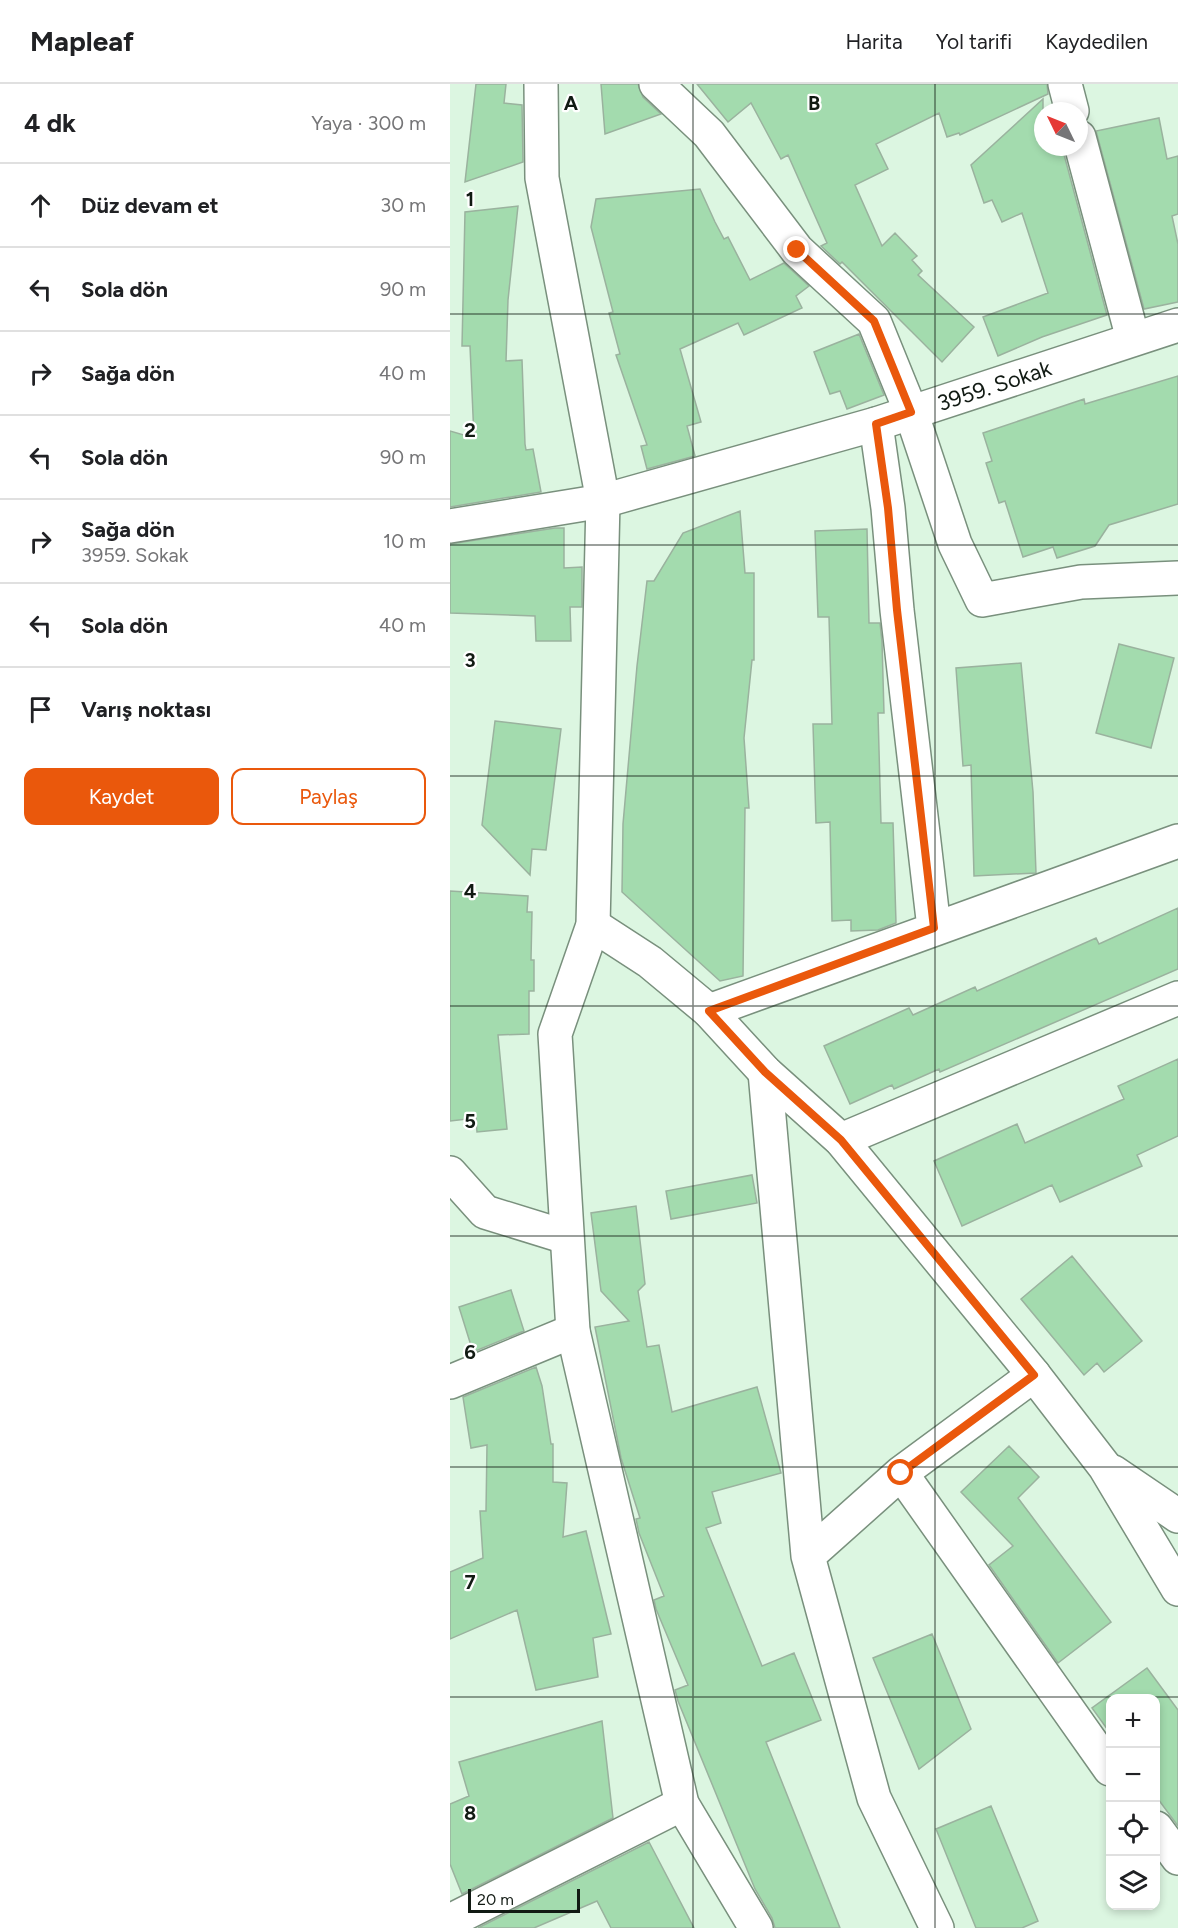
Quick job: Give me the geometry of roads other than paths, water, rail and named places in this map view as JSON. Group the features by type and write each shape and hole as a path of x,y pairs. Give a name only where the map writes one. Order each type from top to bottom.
{"street":[{"path":"541,84 542,178 603,501 593,925 555,1034 573,1332 682,1804 756,1928"},
{"path":"656,84 709,134 797,250 874,321 911,412 955,544 982,600 1081,582 1178,578"},
{"path":"1065,84 1070,102"},
{"path":"1084,156 1133,339"},
{"name":"3959. Sokak","path":"450,526 603,501 876,424 1178,325"},
{"path":"876,424 888,508 897,610 934,928"},
{"path":"709,1011 1178,841"},
{"path":"593,925 650,962 709,1011 765,1072 841,1140 1034,1375 1105,1467 1178,1589"},
{"path":"841,1140 1178,998"},
{"path":"765,1072 808,1556 874,1798 937,1928"},
{"path":"450,1173 485,1212 566,1237"},
{"path":"450,1382 573,1332"},
{"path":"808,1556 901,1473 1034,1375"},
{"path":"1105,1467 1178,1516"},
{"path":"901,1473 1106,1763"},
{"path":"450,1921 682,1804"},
{"path":"1160,1835 1178,1858"}]}
